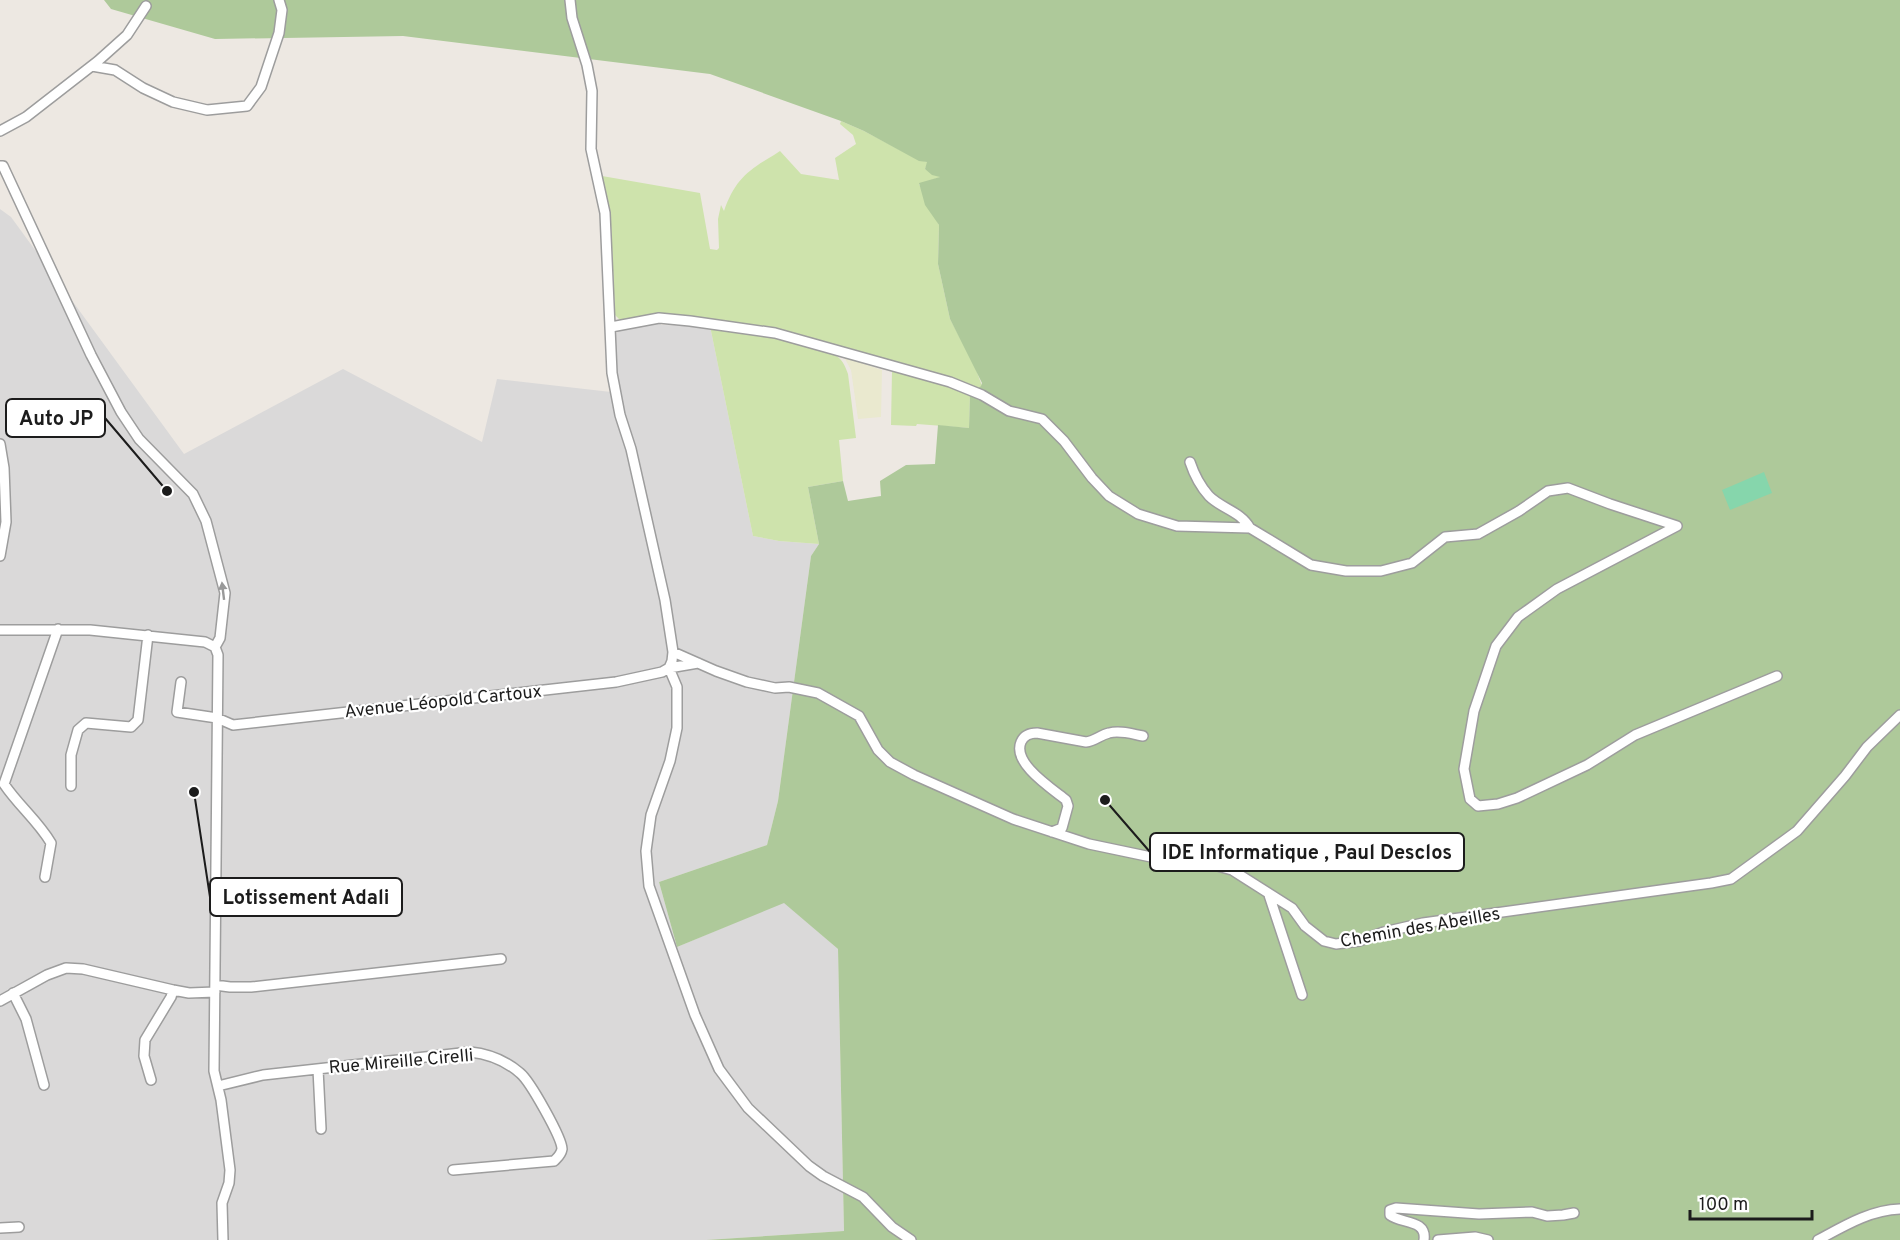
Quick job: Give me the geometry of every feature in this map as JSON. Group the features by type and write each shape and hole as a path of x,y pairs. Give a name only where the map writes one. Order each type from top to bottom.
{"street":[{"path":"92,66 115,70 143,88 173,102 207,110 247,106 261,87 279,33 282,10 279,0"},
{"path":"570,0 572,18 587,65 592,92 591,148 605,213 612,373 665,600 673,652 669,668 677,687 677,728 670,761 651,815 646,851 649,886 694,1015 719,1069 748,1108 809,1166 863,1197 887,1223 911,1240"},
{"path":"0,130 26,117 92,66 127,35 146,6"},
{"path":"0,166 3,166 121,412 139,439 193,494 206,521 225,593 220,638 214,647"},
{"path":"611,327 659,318 775,333 950,382 982,395 1009,411 1042,419 1064,441 1109,496 1138,514 1177,526 1250,528"},
{"path":"0,444 4,468 6,522 0,556"},
{"path":"1190,462 1195,477 1210,497 1236,513 1246,521 1250,528 1311,565 1346,571 1380,571 1412,563 1445,537 1478,534 1519,512 1548,491 1568,488 1677,526 1557,589 1518,616 1496,646 1474,711 1464,769 1470,799 1478,806 1498,804 1517,798 1587,765 1635,735 1777,676"},
{"path":"45,877 51,843 43,830 15,801 4,784 58,629"},
{"path":"0,630 58,629 148,635 205,642 214,647 218,655 214,1071 230,1170 229,1183 222,1203 223,1240"},
{"path":"71,786 71,755 78,730 86,723 131,727 138,720 148,635"},
{"name":"Chemin des Abeilles","path":"673,652 747,682 818,693 859,716 878,750 890,762 1013,819 1089,844 1151,857 1203,862 1232,870 1292,908 1312,933 1324,941 1336,944 1359,941 1384,932 1423,923 1731,879 1797,831 1867,747 1900,715"},
{"path":"669,668 698,663"},
{"name":"Avenue Léopold Cartoux","path":"181,682 177,712 218,718 233,725 616,682 662,672 669,668"},
{"path":"1052,832 1062,828 1068,806 1065,800 1022,760 1019,752 1023,737 1036,733 1092,742 1114,732 1143,736"},
{"path":"1269,895 1302,995"},
{"path":"0,1001 48,975 66,969 83,969 189,993 215,988 251,987 501,959"},
{"path":"152,1080 144,1056 146,1040 171,997 172,990"},
{"path":"13,993 26,1019 44,1085"},
{"name":"Rue Mireille Cirelli","path":"218,1086 263,1075 470,1052 486,1053 506,1062 523,1075 543,1106 562,1148 555,1161 453,1170"},
{"path":"318,1069 321,1129"},
{"path":"1424,1240 1425,1234 1421,1228 1407,1220 1394,1219 1390,1215 1390,1210 1396,1208 1479,1214 1532,1212 1547,1216 1574,1213"},
{"path":"1818,1240 1871,1214 1900,1209"},
{"path":"0,1228 19,1227"},
{"path":"1438,1240 1475,1237 1488,1240"}],"shaded area":[{"path":"0,209 11,217 184,454 343,369 482,442 497,379 611,392 615,334 620,330 660,321 661,325 710,326 753,536 779,541 819,544 811,556 778,801 767,845 659,882 677,947 784,902 838,949 844,1231 706,1240 0,1240"}],"green space":[{"path":"104,0 1900,0 1900,1240 706,1240 844,1231 838,949 784,903 677,947 659,882 767,845 778,801 811,556 819,544 808,487 843,481 848,501 881,496 880,481 906,465 935,464 938,425 969,428 970,394 982,383 950,319 938,264 939,225 925,205 919,183 940,177 932,175 925,169 927,162 919,161 864,131 710,74 403,36 215,39 111,9"},
{"path":"841,121 919,160 928,162 925,169 941,177 919,184 939,225 938,264 950,319 974,364 982,386 977,388 712,320 666,317 621,321 615,315 611,225 602,176 700,193 710,249 717,250 719,248 718,219 721,205 724,211 733,191 743,177 780,151 801,174 839,180 835,158 856,144 853,135 840,124"},
{"path":"710,326 777,336 778,339 833,354 845,367 848,374 856,438 839,440 843,481 808,487 819,544 779,541 753,536"},
{"path":"844,357 882,370 881,417 858,419 851,370"},
{"path":"892,371 970,394 969,428 917,424 916,426 891,425"},
{"path":"1764,472 1772,493 1730,510 1722,490"}],"place":[{"name":"Auto JP","path":"167,491"},
{"name":"Lotissement Adali","path":"194,792"},
{"name":"IDE Informatique , Paul Desclos","path":"1105,800"}]}
